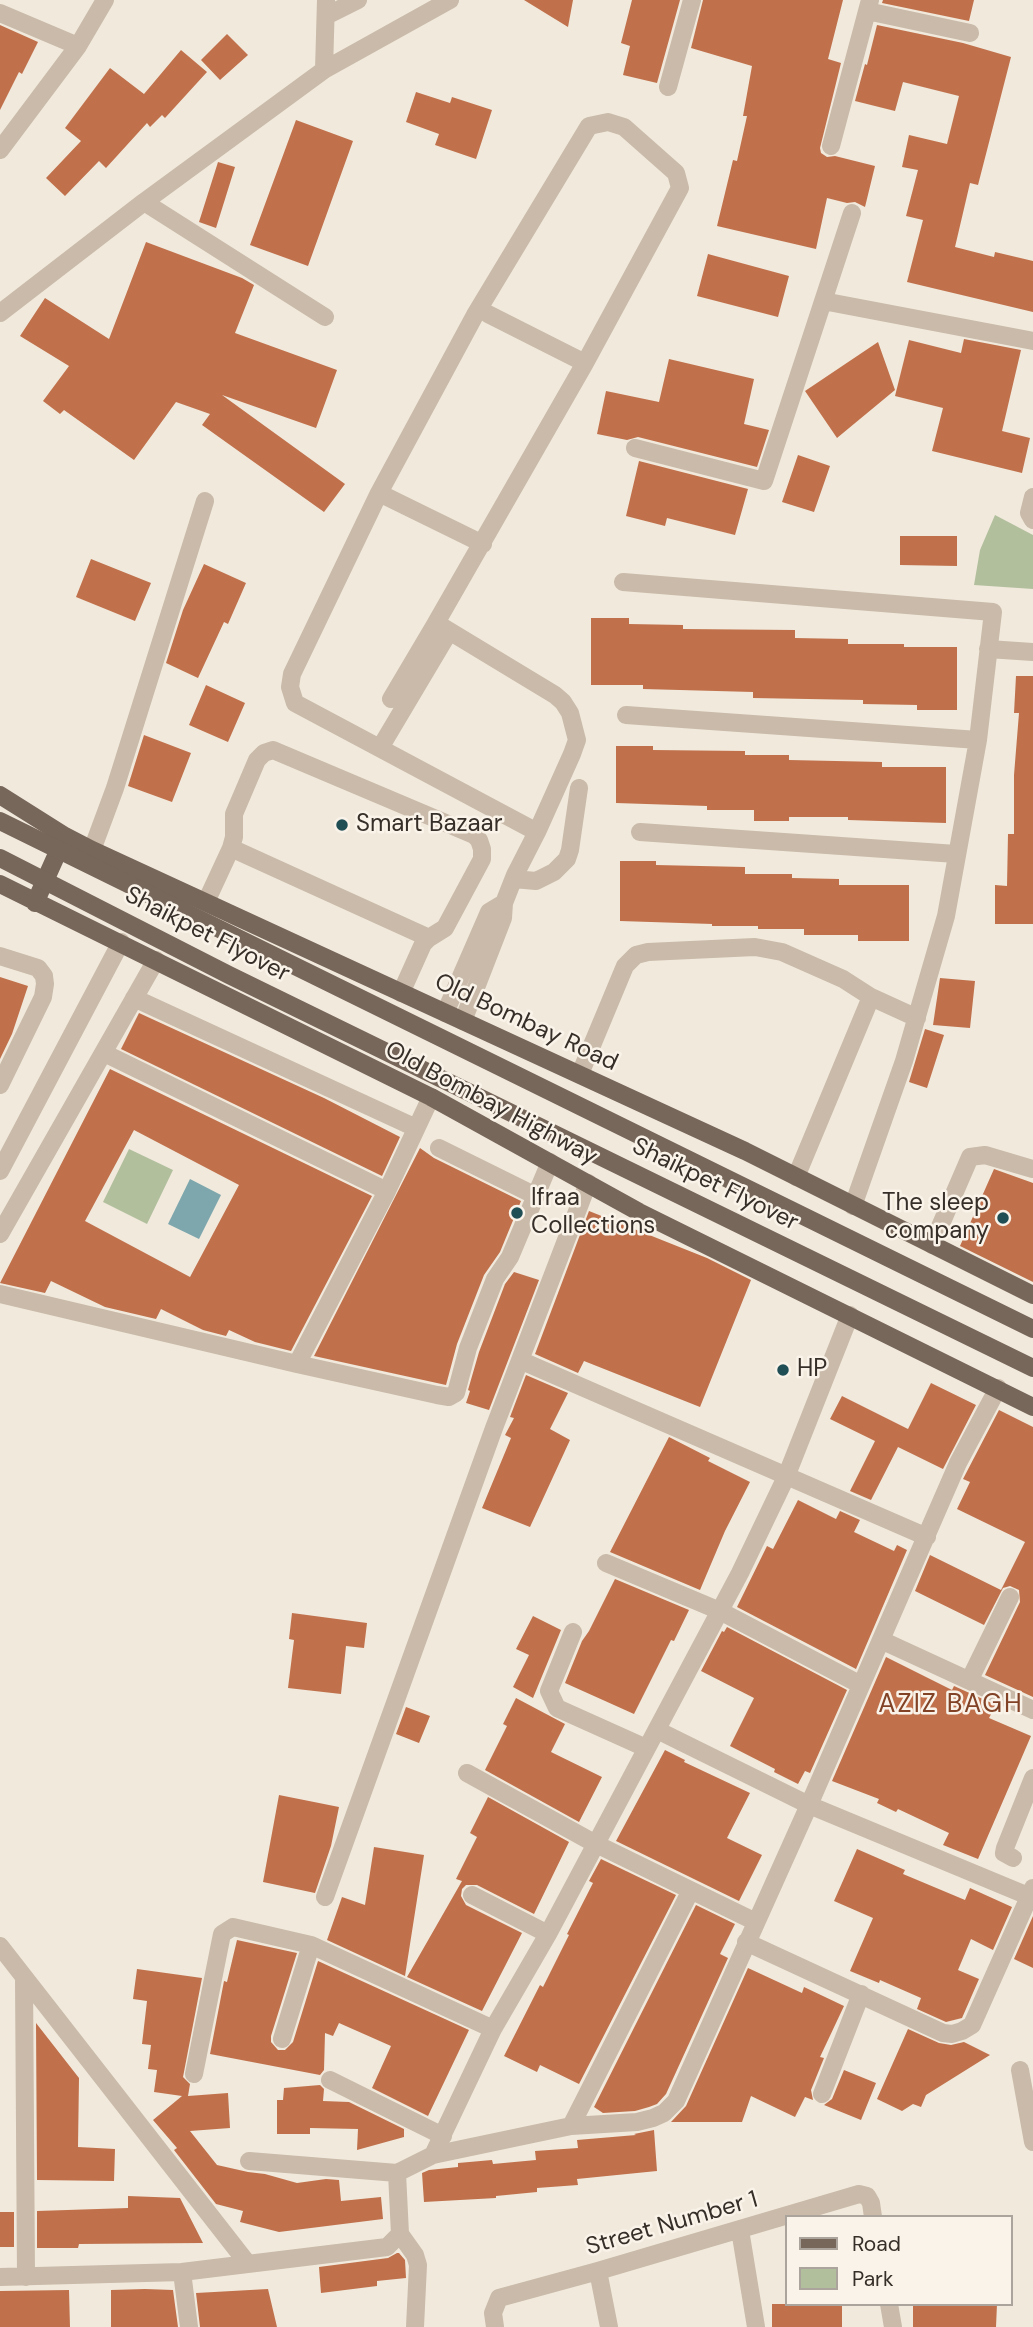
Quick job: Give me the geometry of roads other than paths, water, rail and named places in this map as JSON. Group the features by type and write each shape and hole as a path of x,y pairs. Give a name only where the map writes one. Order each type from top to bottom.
{"main road":[{"name":"Old Bombay Road","path":"0,795 92,850 580,1074 796,1177 1033,1295"},
{"name":"Shaikpet Flyover","path":"0,821 1033,1328"},
{"path":"35,903 65,836"},
{"name":"Shaikpet Flyover","path":"0,858 229,975 1033,1368"},
{"name":"Old Bombay Highway","path":"0,884 431,1097 639,1212 1033,1407"}],"street":[{"path":"0,150 78,46 105,0"},
{"path":"324,70 326,8 358,0"},
{"path":"0,313 144,202 324,70 450,0"},
{"path":"668,87 692,0"},
{"path":"831,146 868,6 970,33"},
{"path":"0,13 78,46"},
{"path":"380,748 443,628 483,544 680,188 676,173 624,127 608,122 589,126 475,316 379,493 292,674 290,687 295,703 537,832"},
{"path":"144,202 326,317"},
{"path":"635,448 764,481 852,213"},
{"path":"823,301 1033,341"},
{"path":"488,314 585,363"},
{"path":"379,493 483,544"},
{"path":"1033,497 1029,513 1033,520"},
{"path":"92,850 119,775 205,501"},
{"path":"623,582 993,612 978,740 946,916 904,1061 853,1206"},
{"path":"391,699 443,628"},
{"path":"443,628 564,702 570,713 577,740 504,903 503,918 463,1021"},
{"path":"988,649 1033,652"},
{"path":"626,715 978,740"},
{"path":"206,902 231,848 234,814 257,760 264,753 273,750 474,835 479,840 482,859 445,928 423,944 401,993"},
{"path":"514,879 537,881 554,872 566,859 570,850 579,788"},
{"path":"640,832 956,854"},
{"path":"231,848 429,938"},
{"path":"445,1013 489,912 504,903"},
{"path":"0,1171 121,942"},
{"path":"580,1074 625,966 636,955 648,952 755,947 782,952 843,979 871,997 917,1018"},
{"path":"0,956 38,968 44,976 45,984 43,997 0,1085"},
{"path":"0,1234 156,960"},
{"path":"796,1177 871,997"},
{"path":"134,998 416,1128"},
{"path":"104,1053 387,1191"},
{"path":"297,1364 387,1191 431,1097"},
{"path":"439,1149 536,1196"},
{"path":"932,1245 970,1157 985,1155 1033,1169"},
{"path":"0,1294 257,1356 449,1397 456,1393 468,1348 495,1279 510,1257 550,1162"},
{"path":"325,1896 494,1428 522,1361 588,1183"},
{"path":"433,2154 493,2029 548,1934 594,1843 720,1611 786,1477 850,1315"},
{"path":"522,1361 926,1537"},
{"path":"249,2161 397,2173 433,2154 571,2126 637,2122 653,2118 664,2113 676,2101 958,1463 998,1388"},
{"path":"606,1563 720,1611 861,1685"},
{"path":"970,1679 1010,1597"},
{"path":"573,1632 549,1691 556,1708 646,1748"},
{"path":"881,1640 1033,1710"},
{"path":"657,1730 809,1805 1002,1885 1032,1894 972,2025 962,2031 943,2032 746,1942"},
{"path":"467,1773 594,1843 756,1922"},
{"path":"1002,1885 1014,1855 1004,1853 1005,1848 1033,1778"},
{"path":"571,2126 690,1892"},
{"path":"472,1895 548,1934"},
{"path":"194,2074 220,1941 226,1930 233,1927 311,1945 493,2029"},
{"path":"282,2039 311,1945"},
{"path":"0,1946 248,2264"},
{"path":"24,1977 26,2277"},
{"path":"822,2094 860,1994"},
{"path":"1020,2070 1033,2142"},
{"path":"330,2080 443,2136"},
{"path":"397,2173 400,2234 415,2255 418,2265 415,2327"},
{"name":"Street Number 1","path":"790,2215 859,2194 867,2196 872,2215"},
{"name":"Street Number 1","path":"495,2327 493,2313 499,2298 598,2272 785,2216"},
{"path":"740,2230 756,2327"},
{"path":"0,2277 182,2272 387,2247 400,2234"},
{"path":"182,2272 189,2327"},
{"path":"598,2272 609,2327"},
{"path":"888,2306 892,2327"}],"water":[{"path":"190,1179 221,1195 199,1239 168,1224"}],"place":[{"name":"Smart Bazaar","path":"342,825"},
{"name":"Ifraa Collections","path":"517,1213"},
{"name":"The sleep company","path":"1003,1218"},
{"name":"HP","path":"783,1370"}],"district":[{"name":"AZIZ BAGH","path":"951,1705"}]}
